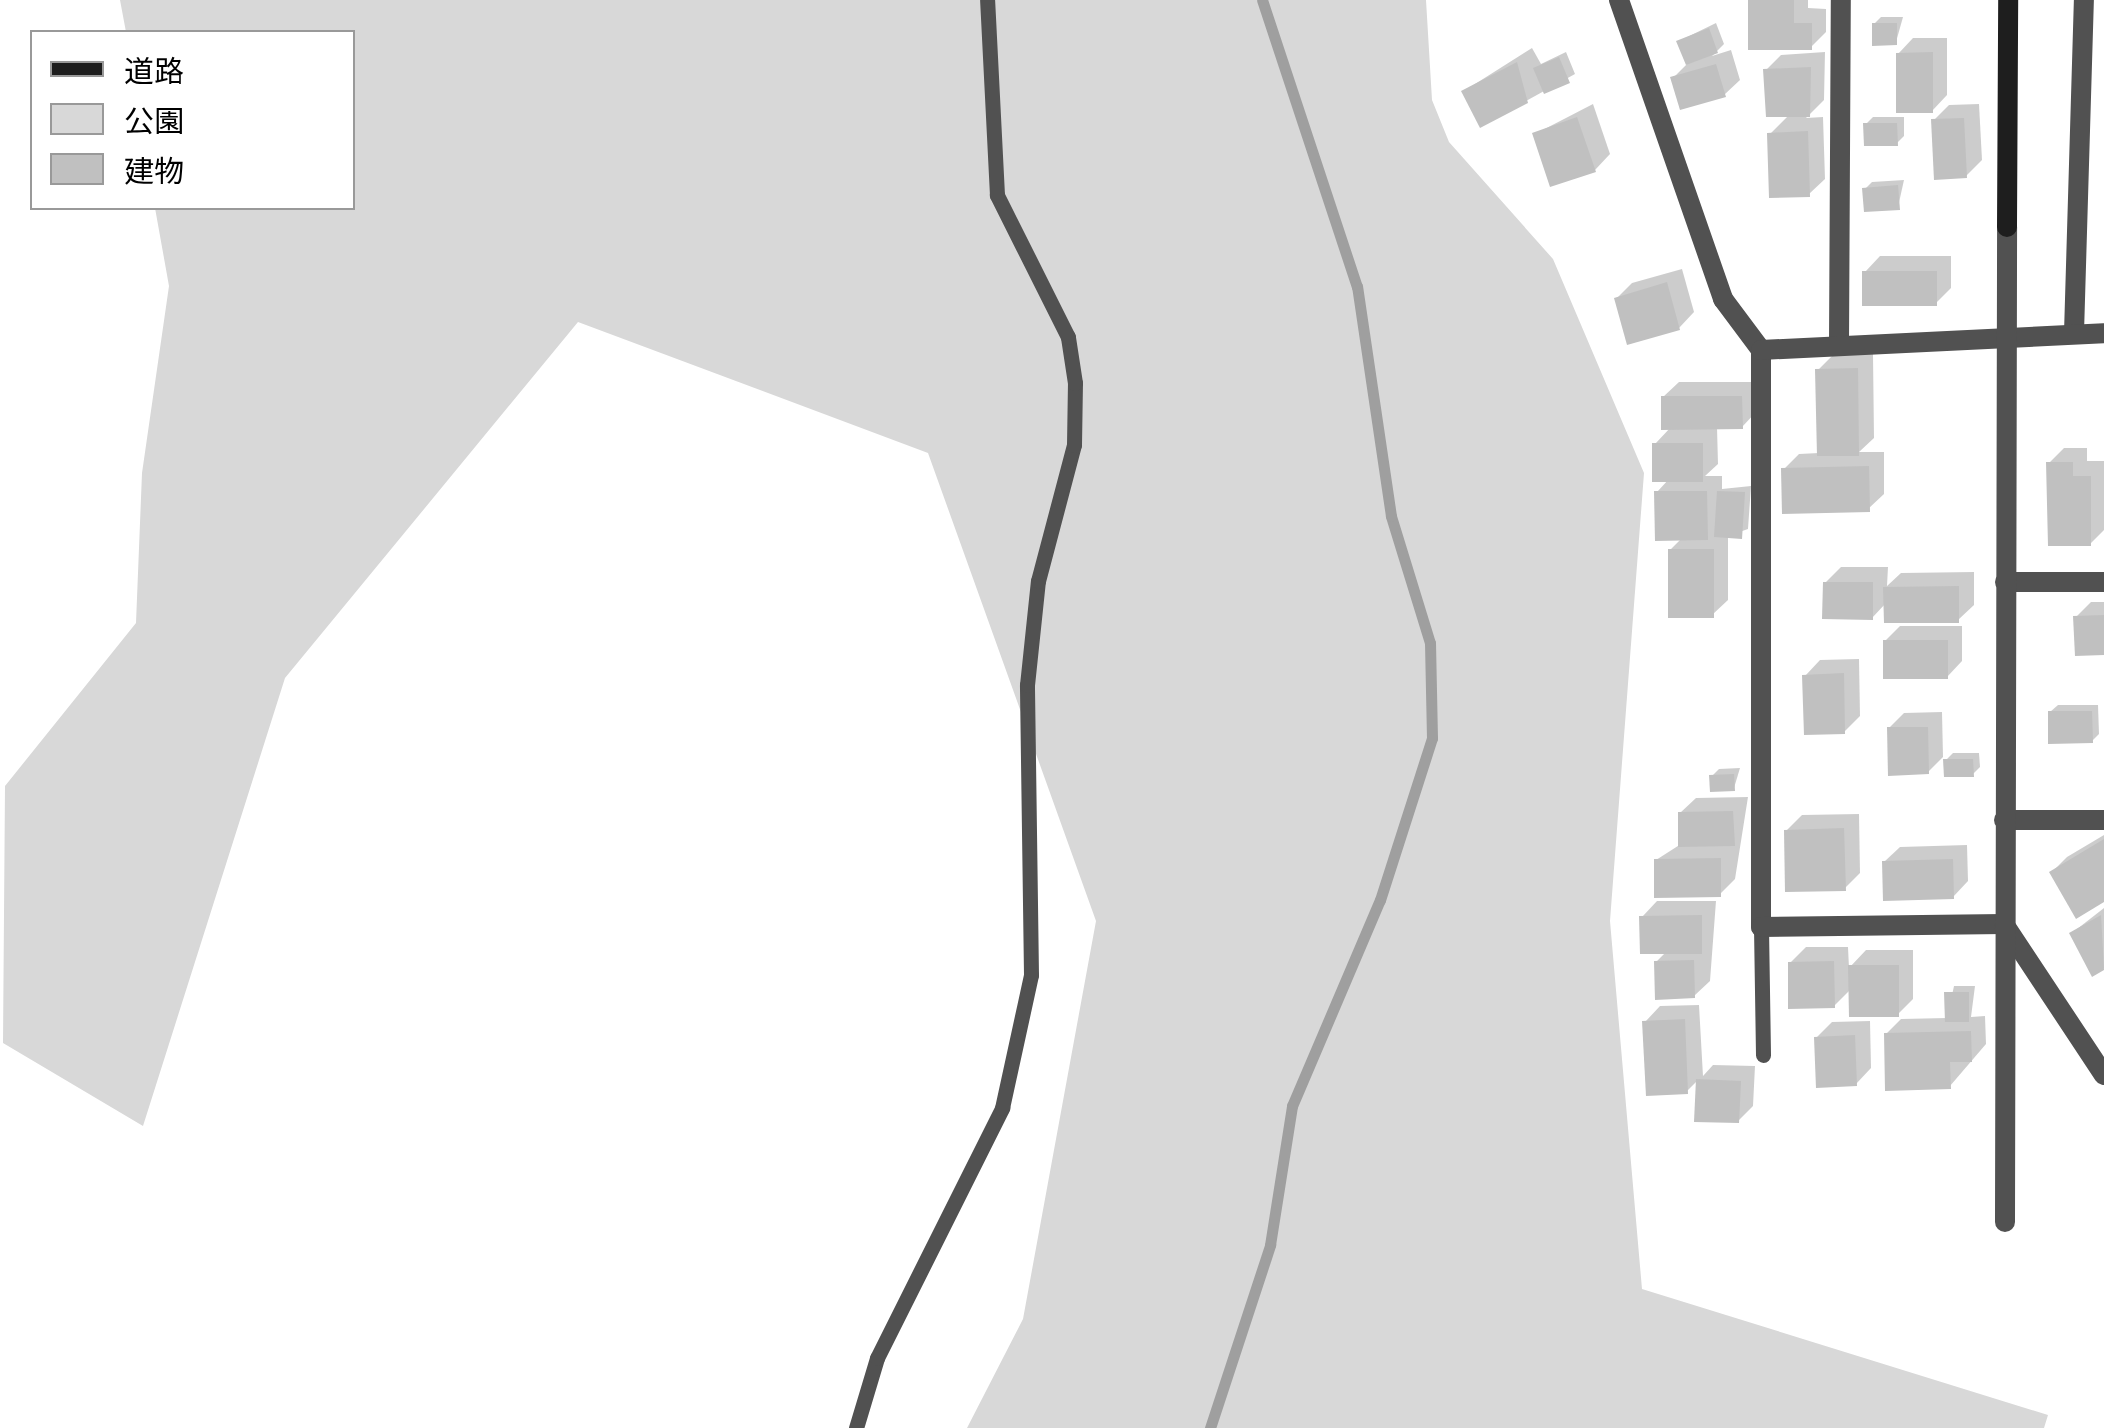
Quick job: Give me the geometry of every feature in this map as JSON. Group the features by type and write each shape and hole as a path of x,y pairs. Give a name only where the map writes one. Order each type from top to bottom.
{"street":[{"path":"1619,0 1723,299 1761,350 1761,927 2004,924"},
{"path":"1839,344 1841,0"},
{"path":"2004,1222 2008,0"},
{"path":"2074,333 2084,0"},
{"path":"1761,350 2006,332 2104,333"},
{"path":"2005,582 2104,582"},
{"path":"2004,820 2104,820"},
{"path":"2004,924 2104,1075"}],"lane":[{"path":"856,1428 877,1358 1002,1108 1031,975 1027,685 1038,582 1074,446 1075,384 1068,336 997,196 986,0"},
{"path":"1761,927 1763,1055"}],"green space":[{"path":"120,0 1426,0 1432,100 1449,142 1553,259 1644,473 1610,921 1642,1289 2048,1415 2044,1428 967,1428 1023,1319 1096,921 928,453 578,322 285,678 143,1126 3,1043 5,786 136,623 142,473 169,286 155,210 355,210 355,30 126,30"}],"building":[{"path":"1748,0 1794,0 1794,23 1812,23 1812,50 1748,50"},
{"path":"1872,23 1897,23 1897,45 1872,46"},
{"path":"1709,28 1718,53 1686,65 1676,41"},
{"path":"1933,52 1933,113 1896,113 1896,53"},
{"path":"1559,57 1570,83 1544,94 1533,68"},
{"path":"1517,62 1528,103 1480,128 1461,91"},
{"path":"1716,64 1726,97 1680,110 1670,77"},
{"path":"1811,67 1810,117 1766,117 1763,69"},
{"path":"1577,117 1596,172 1550,187 1532,133"},
{"path":"1964,118 1967,178 1934,180 1931,119"},
{"path":"1863,123 1897,123 1898,146 1864,146"},
{"path":"1808,131 1810,197 1769,198 1767,133"},
{"path":"1898,185 1900,210 1864,212 1862,188"},
{"path":"1862,271 1937,271 1937,306 1862,306"},
{"path":"1667,282 1680,330 1627,345 1614,298"},
{"path":"1858,368 1859,456 1817,456 1815,369"},
{"path":"1661,396 1742,396 1743,429 1661,430"},
{"path":"1652,443 1703,443 1703,482 1652,482"},
{"path":"2046,462 2073,462 2073,476 2091,476 2091,546 2048,546"},
{"path":"1869,466 1870,512 1782,514 1781,468"},
{"path":"1654,491 1707,491 1708,540 1655,541"},
{"path":"1717,491 1745,492 1742,539 1714,537"},
{"path":"1668,549 1714,549 1714,618 1668,618"},
{"path":"1823,582 1873,582 1873,620 1822,619"},
{"path":"1959,586 1959,623 1884,623 1883,587"},
{"path":"2104,615 2104,655 2075,656 2073,616"},
{"path":"1883,640 1948,640 1948,679 1883,679"},
{"path":"1844,673 1845,734 1804,735 1802,675"},
{"path":"2048,711 2092,711 2093,743 2048,744"},
{"path":"1887,727 1928,727 1929,774 1888,776"},
{"path":"1943,759 1973,759 1974,777 1944,777"},
{"path":"1734,774 1735,791 1710,792 1709,775"},
{"path":"1733,811 1735,846 1678,847 1678,812"},
{"path":"1844,828 1846,891 1785,892 1784,830"},
{"path":"2104,839 2104,902 2076,919 2049,872"},
{"path":"1721,858 1721,897 1654,898 1654,859"},
{"path":"1953,859 1954,899 1883,901 1882,861"},
{"path":"1702,915 1702,954 1640,954 1639,916"},
{"path":"2101,915 2104,970 2092,977 2069,933"},
{"path":"1694,960 1695,998 1655,1000 1654,961"},
{"path":"1834,961 1835,1008 1788,1009 1788,962"},
{"path":"1848,965 1899,965 1899,1017 1849,1017"},
{"path":"1944,992 1969,992 1969,1022 1945,1022"},
{"path":"1685,1019 1688,1094 1646,1096 1642,1021"},
{"path":"1971,1031 1972,1062 1950,1062 1951,1089 1885,1091 1884,1033"},
{"path":"1855,1035 1857,1086 1816,1088 1814,1037"},
{"path":"1696,1079 1741,1081 1739,1123 1694,1122"}],"waterway":[{"path":"1210,1428 1270,1245 1292,1106 1380,900 1432,738 1430,643 1391,516 1357,287 1262,0"}]}
